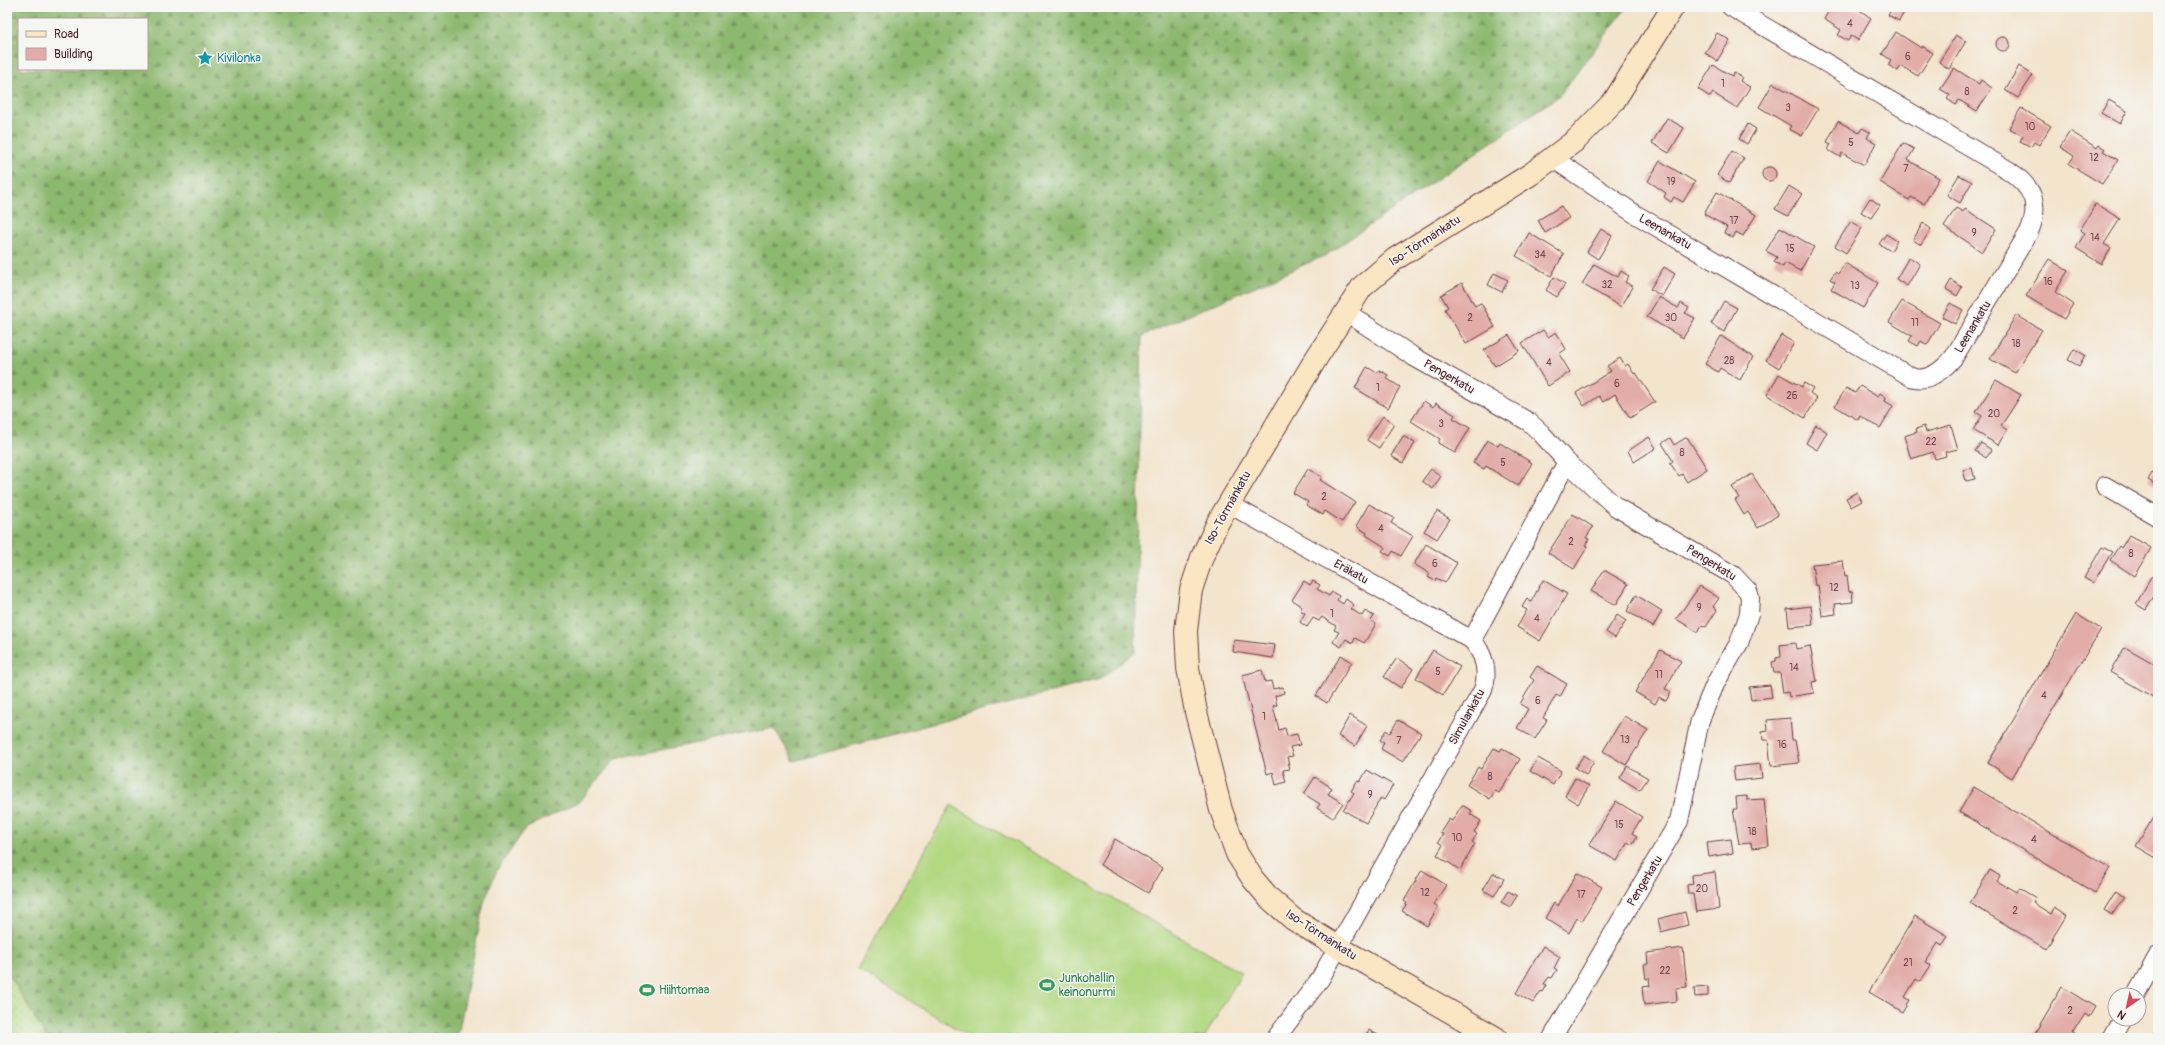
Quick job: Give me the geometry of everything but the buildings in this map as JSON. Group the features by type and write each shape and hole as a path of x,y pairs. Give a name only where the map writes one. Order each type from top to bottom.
{"street":[{"name":"Iso-Törmänkatu","path":"1496,1038 1338,947 1293,919 1269,898 1253,879 1237,854 1221,810 1196,712 1188,668 1186,631 1191,590 1202,557 1229,504 1316,356 1362,287 1395,258 1554,159 1594,124 1614,101 1673,7"},
{"name":"Leenankatu","path":"1554,159 1635,214 1911,377 1922,379 1947,366 1954,357 2029,232 2036,215 2035,202 2031,194 2024,184 2008,170 1731,7"},
{"name":"Pengerkatu","path":"1346,312 1414,357 1529,422 1541,432 1567,462 1616,506 1733,575 1748,591 1750,605 1739,643 1716,682 1700,720 1679,822 1552,1038"},
{"path":"1472,640 1567,462"},
{"path":"2105,486 2158,517"},
{"name":"Eräkatu","path":"1229,504 1472,640"},
{"name":"Simulankatu","path":"1276,1038 1320,979 1483,690 1487,673 1476,645 1472,640"},
{"path":"2141,987 2158,956"},
{"path":"2111,1038 2117,1027"}],"green space":[{"path":"7,7 1627,7 1559,96 1326,255 1142,336 1135,652 1100,679 794,761 774,728 615,759 580,801 525,829 497,870 484,902 459,1030 454,1038 47,1038 7,970"},
{"path":"951,805 1242,973 1204,1038 972,1038 857,969"},
{"path":"7,970 47,1038 7,1038"}],"place":[{"name":"Kivilonka","path":"205,58"},
{"name":"Junkohallin keinonurmi","path":"1047,985"},
{"name":"Hiihtomaa","path":"647,990"}]}
